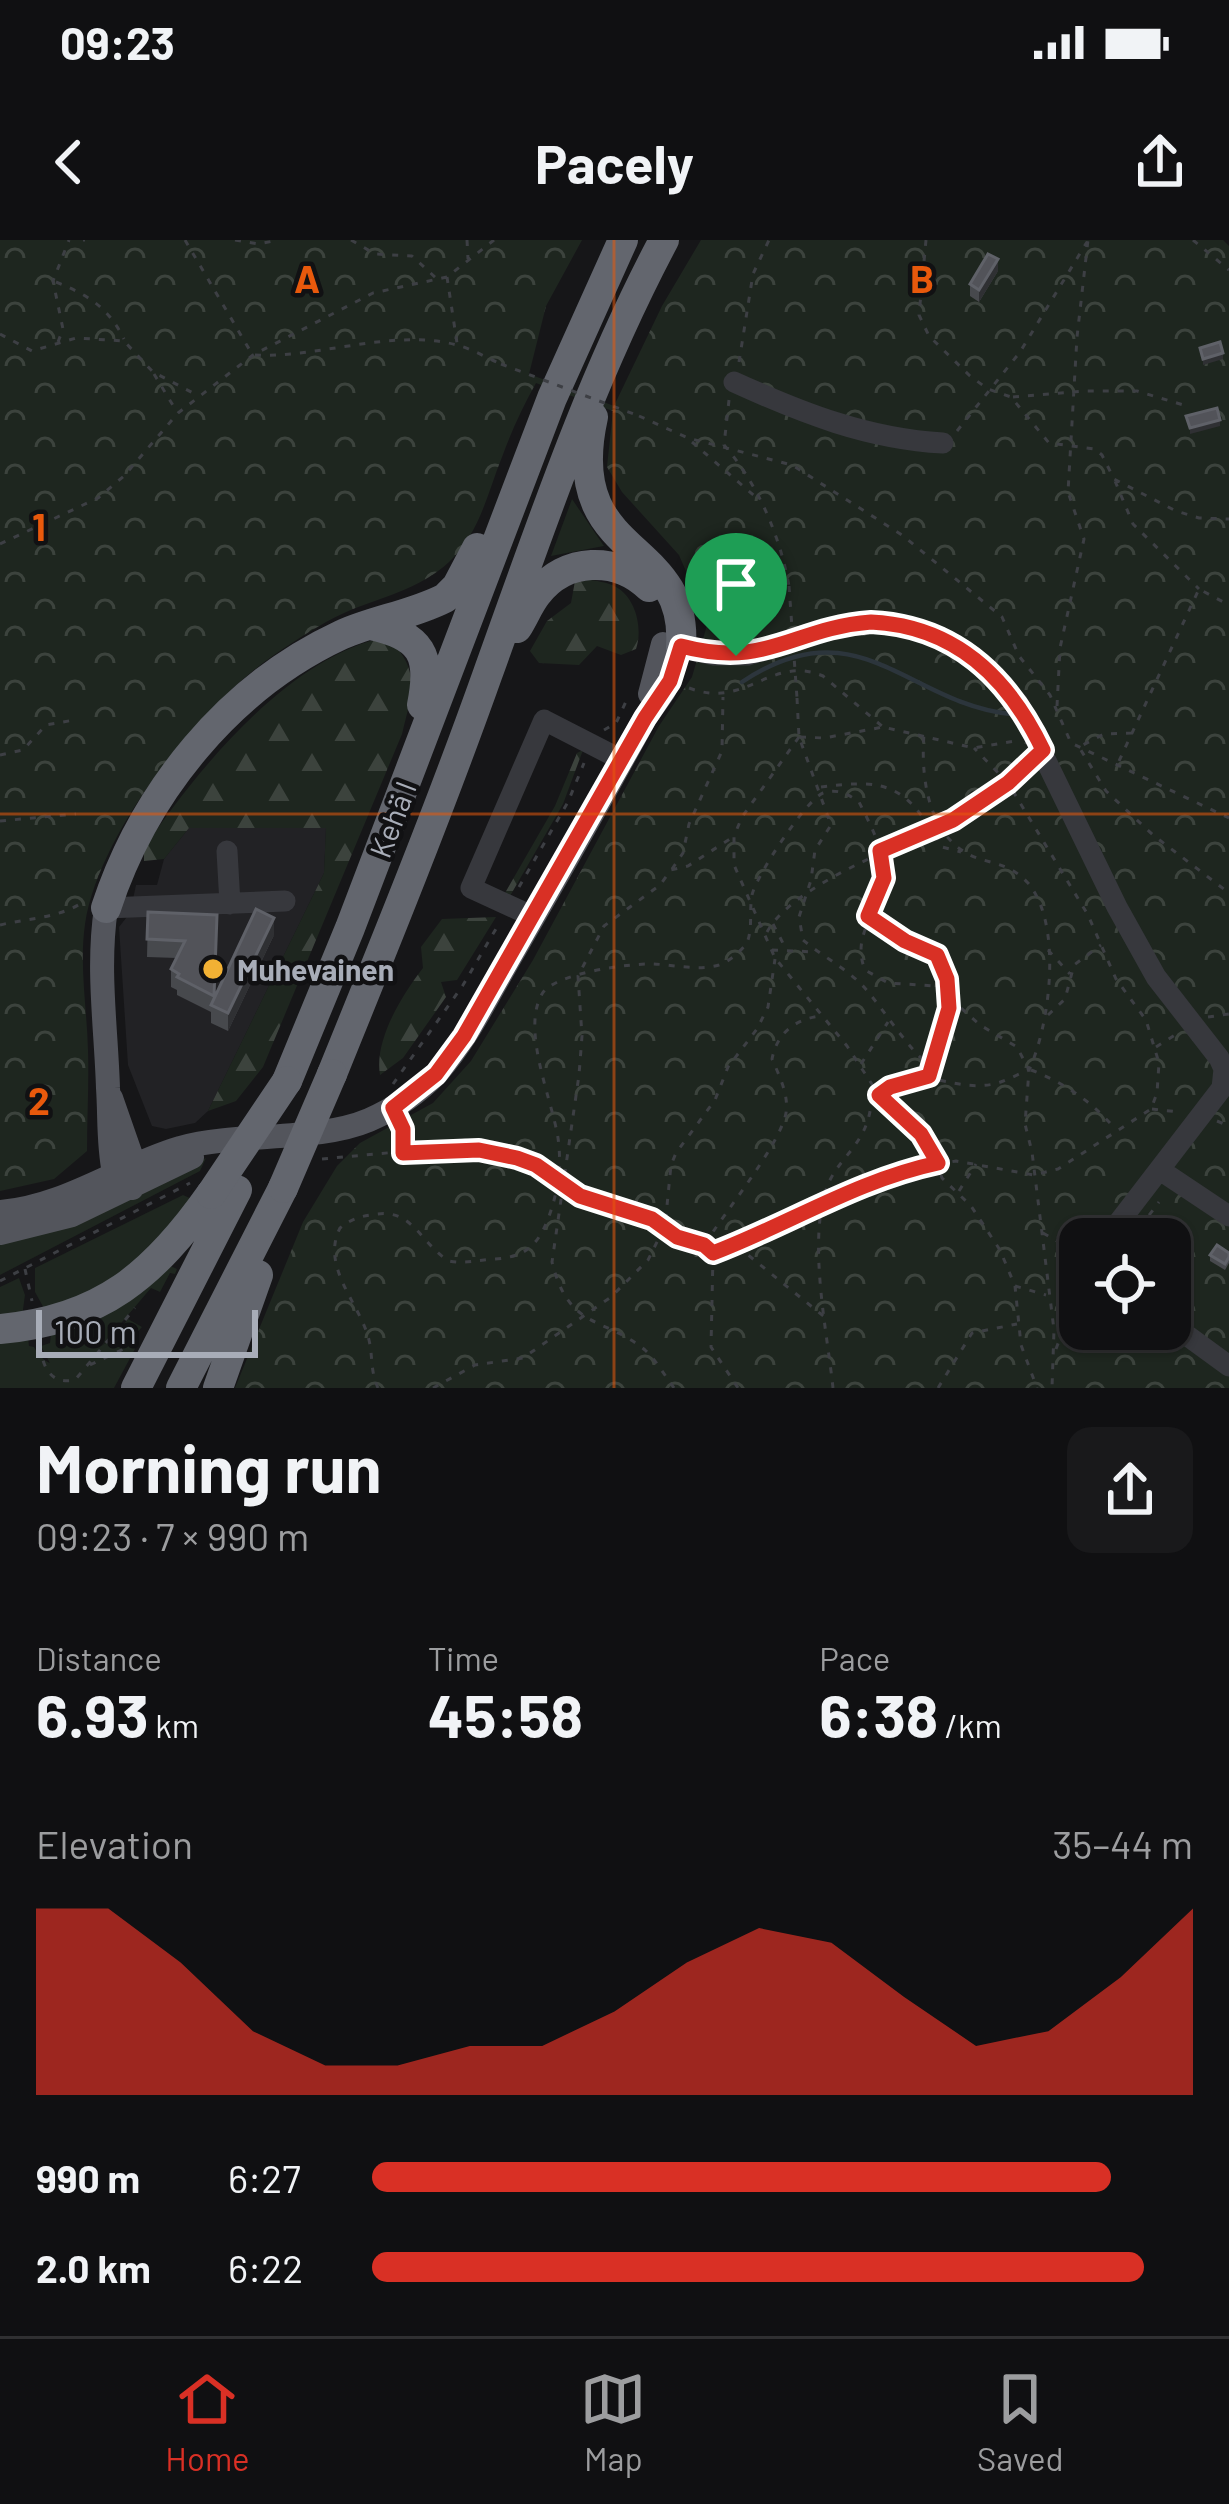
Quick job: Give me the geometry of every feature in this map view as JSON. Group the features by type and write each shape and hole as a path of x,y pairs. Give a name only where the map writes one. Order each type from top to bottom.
{"highway":[{"name":"Kehä I","path":"136,1388 214,1188 287,1081 552,398 623,240"},
{"name":"Kehä I","path":"182,1388 283,1187 332,1074 488,674 573,435 664,240"},
{"path":"607,355 588,440 590,492 608,528 673,590 683,625 672,645"},
{"path":"98,903 136,836 202,739 240,702 290,664 341,635 432,605 457,586 503,486 552,398"},
{"path":"488,674 537,594 581,565 623,568 647,585 662,611 672,645"},
{"path":"371,625 404,635 422,653 427,667 409,773"},
{"path":"218,1388 283,1216 283,1187"},
{"path":"0,1329 65,1318 118,1293 161,1258 214,1188"}],"main road":[{"path":"0,1212 187,1161 208,1143 231,1137 340,1129 393,1108 422,1088 449,1058 670,681 672,645"},
{"path":"645,718 672,645"},
{"path":"98,903 109,1093 127,1175"},
{"path":"0,1233 46,1224 127,1175"}],"street":[{"path":"734,382 799,412 859,432 944,442"},
{"path":"672,645 714,655 748,655 844,624 913,627 963,648 1018,703 1117,907 1156,977 1219,1058 1224,1079 1222,1088 1122,1218"},
{"path":"534,917 471,888 544,720 622,760"},
{"path":"227,851 230,904"},
{"path":"98,903 285,902"},
{"path":"1160,1170 1229,1216"},
{"path":"1191,1338 1229,1366"}],"path":[{"path":"57,344 63,329 53,281 69,240"},
{"path":"184,240 253,355"},
{"path":"235,240 260,244 278,240"},
{"path":"351,240 375,254 412,256 437,279"},
{"path":"467,240 467,261"},
{"path":"0,544 98,499 178,413 253,355 373,293 447,278 494,240"},
{"path":"769,240 753,274 724,445 759,500 783,553 799,737 831,825 814,850 799,917 803,940 863,986 904,1033 916,1056 931,1067"},
{"path":"926,240 920,301 923,326 970,376 1011,398 1049,443 1095,449 1102,455 1133,524 1199,589 1229,605"},
{"path":"944,442 993,390 1088,240"},
{"path":"1057,710 1060,648 1084,539 1068,492 1088,240"},
{"path":"1192,240 1229,271"},
{"path":"447,278 458,345"},
{"path":"53,281 87,294 113,317 124,341 153,372 178,413"},
{"path":"0,334 32,351 76,338 124,341"},
{"path":"253,355 284,356 415,340 458,345 688,438 792,465 902,536 1002,617 1019,656 1057,710 1071,742 1229,818"},
{"path":"153,372 198,395"},
{"path":"1011,398 1138,391 1190,407"},
{"path":"688,438 759,500"},
{"path":"1114,479 1176,512 1229,518"},
{"path":"1118,763 1199,589"},
{"path":"670,681 723,696 777,674 812,671 884,727"},
{"path":"403,1153 403,1129 388,1090 463,985 568,802 599,733 616,723 630,693"},
{"path":"674,1388 643,1349 582,1316 552,1262 582,1036 578,976 604,926 660,885 683,854 689,824 722,751 723,696"},
{"path":"0,755 23,750 46,725 74,720"},
{"path":"713,1253 889,1175 938,1163 976,1162 1034,1175 1058,1168 1150,1109 1157,1093 1159,1063 1146,1020 1116,979 1088,915 1008,783 974,748 884,727 824,738 799,737"},
{"path":"1079,747 1104,734 1132,733"},
{"path":"924,734 921,775 941,827 963,852"},
{"path":"799,737 756,795 734,836 734,865 775,958 879,1095 921,1134 942,1178 959,1192 1000,1250 1015,1286 1017,1324 1037,1388"},
{"path":"1079,747 1106,791 1153,836 1229,893"},
{"path":"765,935 772,922 807,895 880,851 941,827 1008,783 1043,750"},
{"path":"378,1388 368,1363 368,1336 348,1299 335,1255 340,1228 356,1218 391,1213 409,1221 449,1261 514,1258 535,1244 562,1183 558,1139 536,1043 536,1011 542,994 551,984 578,976 649,963 717,966 747,943 752,893 806,808 820,790 859,782 890,785 942,847 996,860 1026,881 1039,899 1051,972 1046,1017 1029,1070 1025,1124 1054,1330 1052,1388"},
{"path":"820,790 836,790 859,802 880,851 884,878 861,936 865,970 888,983 936,986 980,1025 1017,1047 1029,1070"},
{"path":"0,820 76,814"},
{"path":"671,870 688,866 734,836"},
{"path":"0,925 16,918 60,916 98,903"},
{"path":"868,916 937,955 949,996 929,1076"},
{"path":"772,922 786,949"},
{"path":"1046,1017 1065,999 1074,965 1101,945"},
{"path":"1047,949 1071,976"},
{"path":"770,950 817,952"},
{"path":"433,1388 476,1365 523,1358 633,1276 659,1244 676,1153 715,1100 728,1067 757,1029 768,1007 775,958"},
{"path":"704,1245 759,1164 787,1111 782,1078 772,1059 775,1046 789,1028 823,1016"},
{"path":"860,1066 889,1020"},
{"path":"1154,1048 1193,1024"},
{"path":"833,1388 819,1248 825,1191 868,1129 871,1105 879,1095 929,1076 961,1085 994,1084 1029,1070 1084,1100 1115,1130"},
{"path":"317,1160 440,1148 500,1153 536,1165 598,1204 640,1214 677,1237 704,1245 713,1253 711,1347 738,1388"},
{"path":"959,1192 976,1162"},
{"path":"0,1281 214,1188"},
{"path":"1041,1232 1059,1242"},
{"path":"735,1244 827,1320"},
{"path":"25,1268 34,1312"},
{"path":"1015,1286 1048,1295"},
{"path":"38,1338 42,1361 56,1380 75,1380 135,1309"},
{"path":"938,1388 973,1333 1017,1324"},
{"path":"1053,1357 1059,1341"},
{"path":"90,1365 136,1342"}],"shaded area":[{"path":"189,828 326,828 324,873 208,1111 195,1123 166,1129 152,1126 128,1065 119,927 130,913 136,885 157,885 164,859"}],"green space":[{"path":"0,240 582,240 546,306 529,374 614,406 662,306 701,240 1223,240 1229,246 1229,1388 235,1388 303,1222 337,1166 360,1143 433,1103 471,1061 533,960 659,726 692,677 708,622 679,555 622,492 607,467 613,411 536,383 460,551 412,586 326,622 245,678 185,739 131,813 109,851 85,924 87,1151 54,1179 0,1191"},
{"path":"572,499 604,546 551,556"},
{"path":"575,581 613,585 629,599 638,623 636,649 621,655 597,646 579,665 539,663 530,651 547,621 571,603"},
{"path":"387,637 410,672 411,694 402,734 263,1067 236,1101 208,1111 324,873 326,828 189,828 164,859 144,861 144,848 219,752 281,691 351,648"},
{"path":"583,750 563,804 510,896 505,893 555,806 577,753"},
{"path":"496,917 457,980 441,982 446,997 403,1058 380,1075 385,1033 423,968 421,947 442,919"},
{"path":"206,1158 200,1171 0,1275 0,1240 66,1226"},
{"path":"183,1195 192,1199 167,1234 101,1290 46,1312 35,1292 35,1268"},
{"path":"166,1264 177,1269 160,1292 151,1288 77,1375 57,1377 41,1346 50,1343 51,1333"},
{"path":"19,1278 25,1295 22,1317 0,1318 0,1287"},
{"path":"128,1319 142,1327 131,1339 135,1349 114,1388 0,1388 0,1339 28,1337 29,1346 43,1359 67,1364 93,1352"}],"building":[{"path":"988,254 998,259 979,290 970,284"},
{"path":"1220,342 1223,353 1203,359 1200,348"},
{"path":"1217,408 1220,420 1190,428 1186,416"},
{"path":"256,909 274,918 228,1013 211,1005"},
{"path":"148,912 217,915 214,996 171,969 185,941 147,939"},
{"path":"1217,1245 1229,1253 1225,1264 1210,1255"}],"waterway":[{"path":"742,682 783,661 819,653 851,655 975,707 1011,714"}],"place":[{"name":"Muhevainen","path":"213,969"}],"route":[{"path":"844,624 913,627 963,648 984,665 1018,703 1043,750 1008,783 937,830 880,851 882,889 868,916 937,955 947,979 949,1008 929,1076 879,1095 921,1134 938,1163 849,1191 713,1253 652,1219 580,1196 536,1165 517,1158 440,1148 403,1153 403,1129 393,1108 436,1074 464,1036 670,681 681,646 736,656 771,650 844,624"}]}
